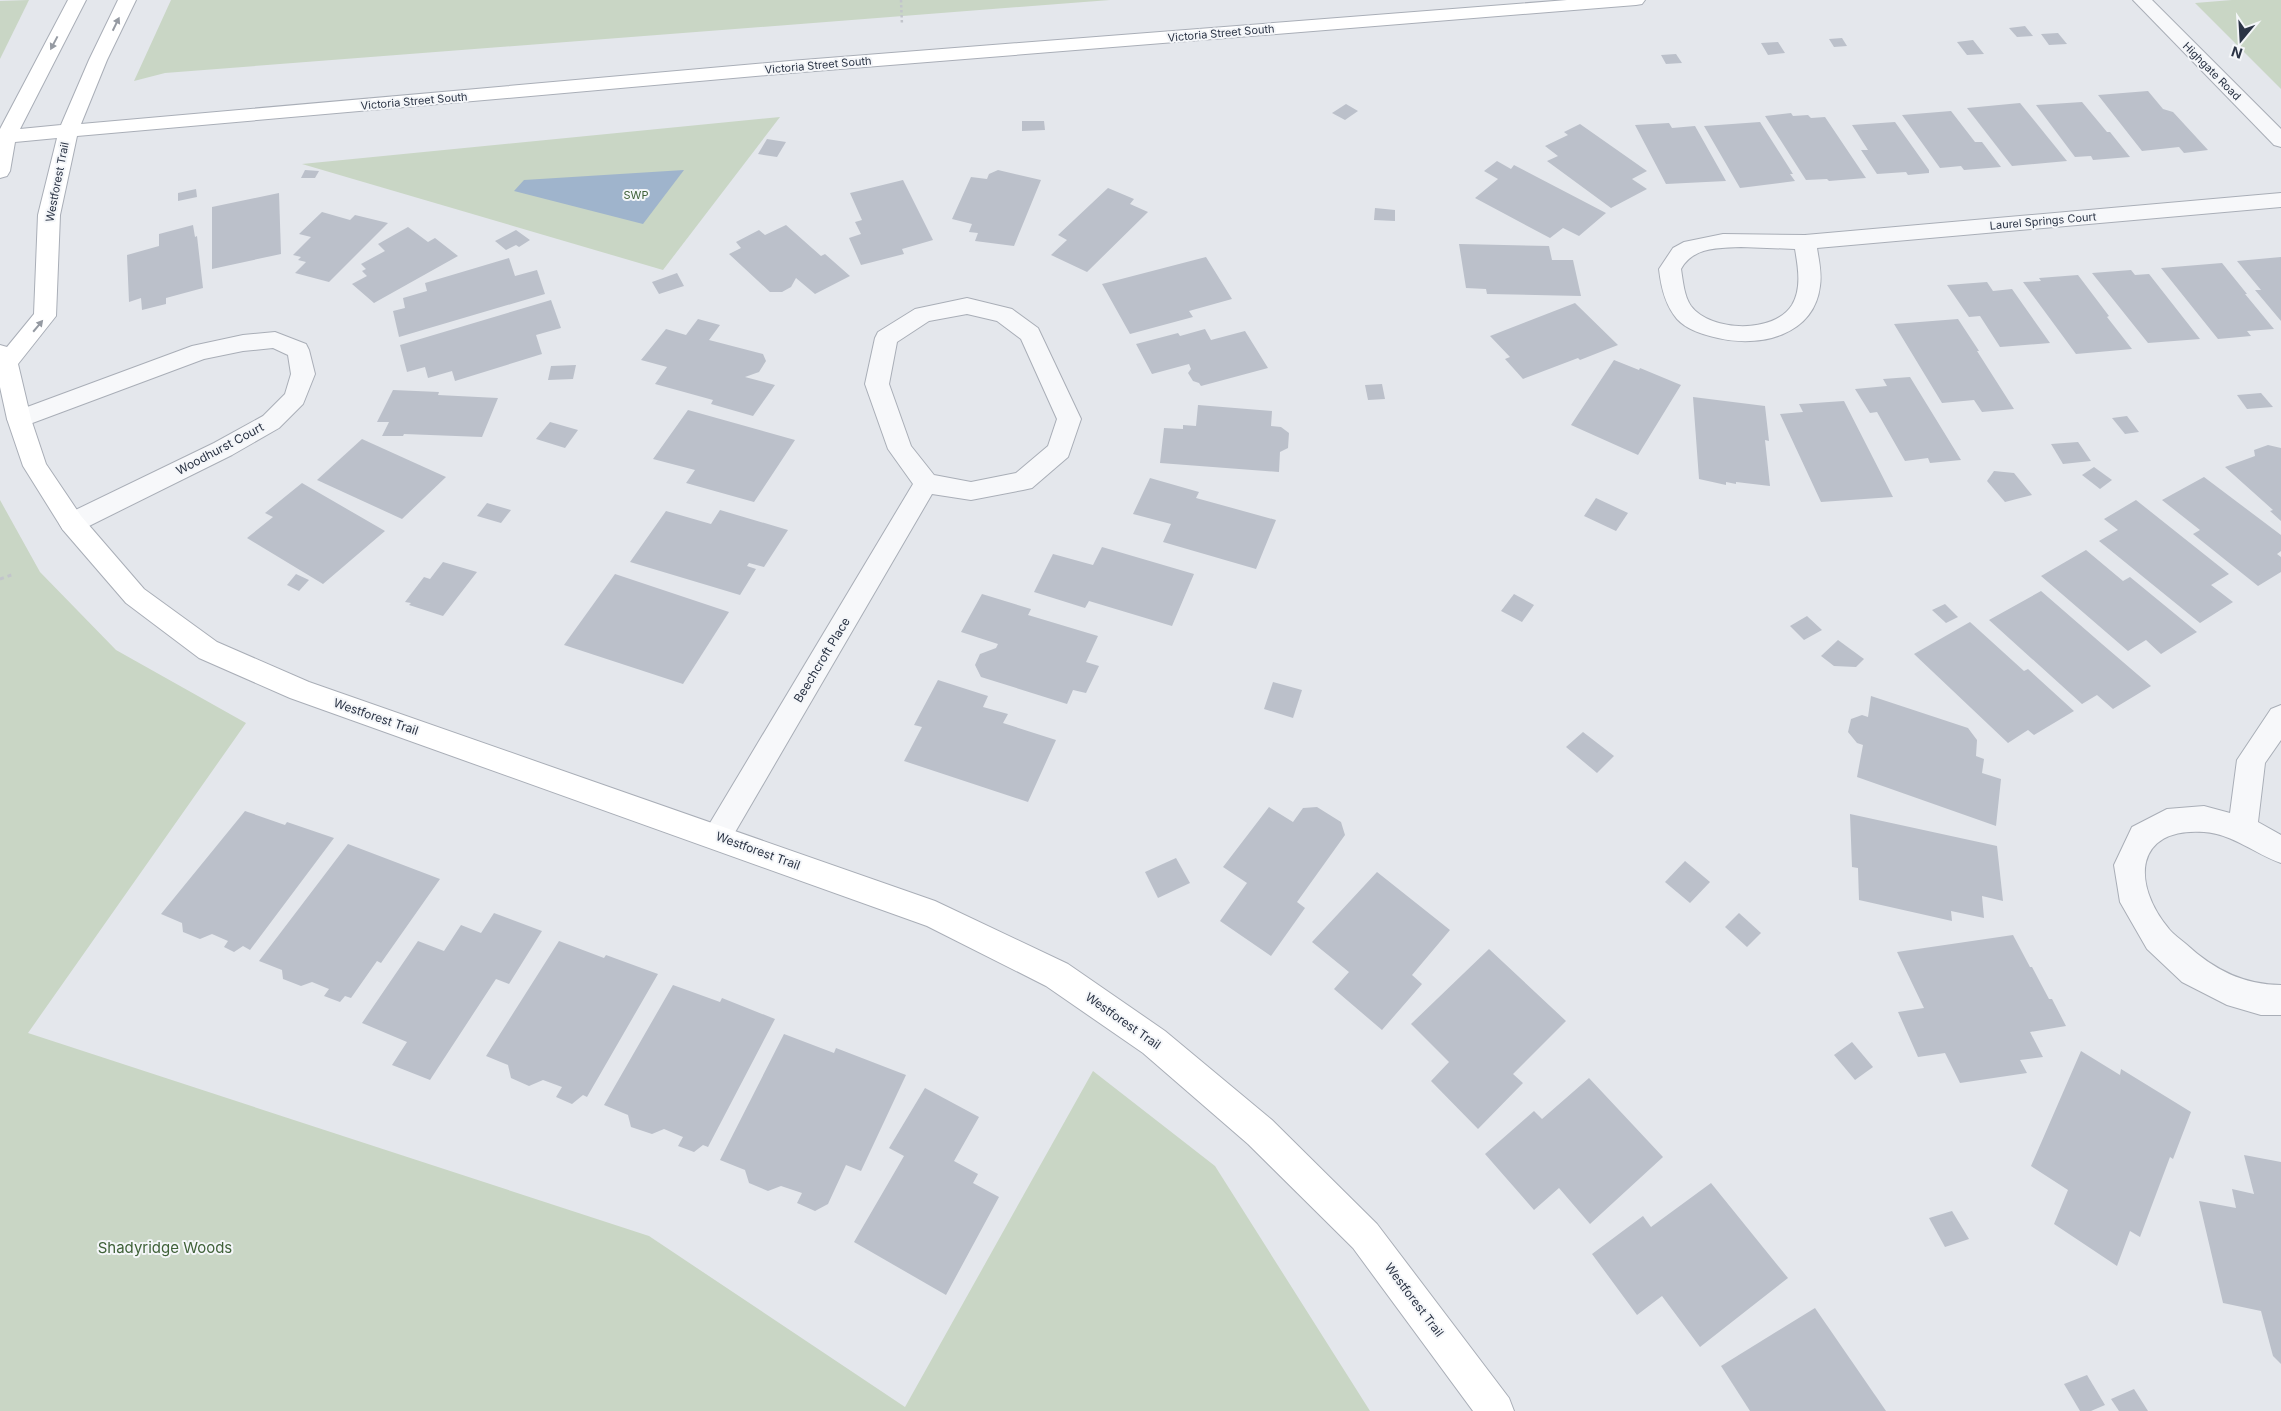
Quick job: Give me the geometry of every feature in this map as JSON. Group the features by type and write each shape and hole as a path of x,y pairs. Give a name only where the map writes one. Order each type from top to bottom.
{"street":[{"path":"0,171 3,137 77,0"},
{"name":"Westforest Trail","path":"128,0 98,60 68,132 49,215 45,316 3,358 19,419 36,466 72,522 135,596 208,650 300,690 935,914 1057,975 1154,1042 1260,1132 1365,1236 1496,1411"},
{"name":"Victoria Street South","path":"3,137 790,67 1636,0"},
{"name":"Highgate Road","path":"2142,0 2281,141"},
{"name":"Laurel Springs Court","path":"1805,242 1809,269 1808,292 1800,312 1780,329 1756,335 1730,334 1705,326 1684,313 1673,292 1670,269 1682,252 1707,242 1744,240 1805,242 2281,200"},
{"path":"967,306 1004,315 1030,334 1068,419 1060,451 1023,481 971,491 926,483 900,448 877,384 886,338 923,315 967,306"},
{"name":"Woodhurst Court","path":"19,419 200,352 243,343 275,340 298,350 303,374 295,398 271,422 223,449 72,522"},
{"name":"Beechcroft Place","path":"717,836 926,483"},
{"path":"2243,829 2251,760 2281,717"},
{"path":"2281,850 2243,829 2204,819 2167,822 2142,836 2129,865 2134,902 2158,940 2193,971 2227,990 2261,1000 2281,1000"}],"path":[{"path":"0,579 14,574"}],"green space":[{"path":"29,0 0,59 0,1"},
{"path":"171,0 1110,0 165,73 134,81"},
{"path":"2232,0 2281,0 2281,89 2195,3"},
{"name":"SWP","path":"780,117 663,270 302,164"},
{"name":"Shadyridge Woods","path":"0,500 40,572 116,650 246,723 28,1033 649,1236 905,1407 1093,1071 1215,1166 1370,1411 0,1411"}],"water":[{"path":"684,170 643,224 514,191 524,180"}],"building":[{"path":"2025,26 2033,36 2017,37 2009,28"},
{"path":"2058,33 2067,44 2049,45 2041,34"},
{"path":"1842,38 1847,46 1834,47 1829,39"},
{"path":"1973,40 1984,54 1967,55 1957,42"},
{"path":"1778,42 1785,53 1768,55 1761,43"},
{"path":"1676,54 1682,63 1666,64 1661,55"},
{"path":"2148,91 2163,109 2173,112 2208,150 2184,153 2179,147 2142,151 2098,95"},
{"path":"2082,102 2130,157 2093,160 2091,156 2075,157 2036,105"},
{"path":"2020,103 2067,161 2012,166 1967,108"},
{"path":"1346,104 1358,111 1345,120 1332,113"},
{"path":"1951,111 1975,142 1982,142 2001,167 1964,170 1961,166 1940,168 1902,115"},
{"path":"1791,113 1793,116 1825,117 1866,178 1829,181 1827,179 1806,180 1765,116"},
{"path":"1022,121 1044,121 1045,130 1022,131"},
{"path":"1760,122 1793,174 1790,174 1795,181 1740,188 1704,126"},
{"path":"1895,122 1929,170 1929,173 1908,175 1906,172 1877,174 1861,150 1868,150 1852,125"},
{"path":"1669,123 1672,128 1695,126 1726,181 1666,184 1635,125"},
{"path":"1580,124 1647,171 1632,179 1647,189 1611,208 1547,161 1558,156 1545,146 1568,135 1564,132"},
{"path":"767,139 786,142 777,157 758,154"},
{"path":"1497,161 1511,169 1514,165 1606,213 1579,236 1563,228 1550,238 1475,198 1498,179 1484,171"},
{"path":"305,170 319,171 315,178 301,178"},
{"path":"998,170 1041,180 1014,246 975,241 978,233 969,232 972,224 952,219 971,177 987,179 989,174"},
{"path":"903,180 933,240 902,249 904,254 861,265 849,238 861,234 855,222 862,220 850,193"},
{"path":"1108,188 1134,199 1130,204 1148,212 1087,272 1051,255 1067,240 1058,235"},
{"path":"196,189 197,197 178,201 178,193"},
{"path":"279,193 281,254 212,269 212,207"},
{"path":"1375,208 1395,210 1395,221 1374,220"},
{"path":"322,212 350,220 355,215 388,223 329,282 295,273 306,262 298,260 301,257 293,255 311,237 299,234"},
{"path":"193,225 195,237 197,236 203,288 166,298 166,304 142,310 141,298 129,302 127,255 159,246 159,234"},
{"path":"786,225 821,256 825,254 850,276 815,294 796,278 791,287 782,292 770,292 729,254 741,248 736,242 759,230 765,235"},
{"path":"408,227 428,242 435,238 458,256 374,303 352,284 367,276 362,271 366,269 361,264 385,251 378,244"},
{"path":"516,230 530,240 519,247 516,245 506,250 495,241"},
{"path":"1459,244 1549,246 1552,260 1573,260 1581,296 1487,294 1486,289 1466,288"},
{"path":"1206,257 1232,299 1189,311 1193,317 1130,334 1102,284"},
{"path":"2281,257 2281,321 2255,290 2261,290 2237,261"},
{"path":"509,258 515,276 537,270 545,294 399,337 393,311 405,308 403,298 427,291 425,283"},
{"path":"2222,263 2274,329 2247,331 2251,336 2218,339 2161,268"},
{"path":"2131,270 2135,275 2149,274 2200,339 2148,343 2092,273"},
{"path":"677,273 684,286 659,294 652,282"},
{"path":"2078,275 2132,349 2076,354 2023,282 2041,281 2039,278"},
{"path":"1987,282 1993,291 2012,289 2050,343 2000,347 1980,316 1969,317 1947,285"},
{"path":"551,300 561,328 536,335 542,354 455,381 452,371 428,378 425,367 407,372 400,345"},
{"path":"1575,303 1618,345 1523,379 1505,359 1510,357 1490,336"},
{"path":"698,319 720,325 709,340 763,354 766,361 759,372 745,377 775,385 753,416 711,404 713,400 655,384 667,367 641,360 666,329 686,335"},
{"path":"1958,319 2014,409 1982,412 1974,400 1942,403 1894,324"},
{"path":"1205,329 1211,340 1245,331 1268,368 1201,386 1193,381 1188,373 1191,369 1189,364 1152,374 1136,344 1178,333 1180,336"},
{"path":"1614,360 1639,370 1640,368 1681,385 1638,455 1571,425"},
{"path":"576,365 573,379 548,380 551,366"},
{"path":"1910,377 1961,460 1930,463 1928,458 1905,461 1877,412 1870,413 1855,389 1887,386 1883,379"},
{"path":"1382,384 1385,399 1368,400 1365,385"},
{"path":"393,390 439,392 438,395 498,398 482,437 404,434 403,436 382,436 389,422 377,422"},
{"path":"2261,393 2273,407 2247,409 2237,395"},
{"path":"1693,397 1765,406 1769,441 1765,440 1770,486 1736,482 1736,484 1726,482 1726,485 1699,479"},
{"path":"1844,401 1893,497 1821,502 1780,414 1803,412 1799,404"},
{"path":"1198,405 1272,411 1271,426 1281,427 1289,433 1288,448 1280,452 1279,472 1160,463 1164,428 1183,429 1183,425 1196,426"},
{"path":"688,410 795,440 754,502 686,483 695,470 653,459"},
{"path":"2127,416 2139,432 2125,434 2112,418"},
{"path":"550,422 578,430 565,448 536,439"},
{"path":"362,439 446,477 402,519 317,480"},
{"path":"2078,442 2091,461 2063,464 2051,444"},
{"path":"2268,445 2281,448 2281,521 2270,511 2273,510 2225,467 2255,456 2254,450"},
{"path":"2094,467 2112,480 2100,489 2082,475"},
{"path":"1994,471 2014,473 2032,495 2005,502 1987,481"},
{"path":"2204,477 2281,535 2281,551 2277,554 2281,557 2281,572 2258,586 2193,534 2200,530 2162,500"},
{"path":"1150,478 1199,492 1196,498 1276,520 1256,569 1163,542 1171,524 1133,514"},
{"path":"302,483 385,531 323,584 247,538 273,517 265,513"},
{"path":"1596,498 1628,513 1616,531 1584,516"},
{"path":"2136,500 2229,574 2211,585 2233,602 2200,623 2099,541 2118,530 2104,519"},
{"path":"487,503 511,510 501,523 477,516"},
{"path":"720,510 788,530 764,567 749,563 747,566 756,569 740,595 630,562 666,511 711,524"},
{"path":"1102,547 1194,574 1172,626 1089,601 1085,608 1034,592 1053,554 1093,565"},
{"path":"2086,550 2123,581 2130,577 2197,632 2161,654 2146,640 2128,651 2041,576"},
{"path":"443,562 477,572 443,616 405,602 424,577 430,579"},
{"path":"296,574 309,580 299,591 287,585"},
{"path":"615,574 729,612 683,684 564,645"},
{"path":"2041,591 2151,686 2113,709 2097,695 2082,704 1989,620"},
{"path":"982,594 1031,609 1028,615 1098,636 1086,662 1099,666 1086,693 1073,690 1067,704 981,677 975,665 980,654 996,648 998,644 961,632"},
{"path":"1514,594 1534,605 1522,622 1501,611"},
{"path":"1945,604 1958,617 1946,623 1932,610"},
{"path":"1807,616 1822,630 1804,640 1790,626"},
{"path":"1970,622 2024,671 2028,669 2074,711 2034,735 2028,730 2008,743 1914,654"},
{"path":"1838,640 1864,659 1856,667 1834,666 1821,656"},
{"path":"938,680 988,696 983,707 1008,714 1003,723 1056,740 1028,802 904,761 922,727 914,725"},
{"path":"1273,682 1302,690 1293,718 1264,709"},
{"path":"1871,696 1968,728 1977,740 1976,756 1984,759 1982,773 2001,779 1996,826 1857,777 1863,745 1857,743 1848,732 1851,719 1862,715 1868,717"},
{"path":"1583,732 1614,756 1597,773 1566,747"},
{"path":"1269,807 1293,822 1303,808 1317,807 1341,822 1345,835 1297,902 1305,908 1271,956 1220,921 1247,883 1223,867"},
{"path":"245,811 285,825 287,822 334,838 250,950 243,946 234,952 224,947 228,941 212,934 200,939 183,932 182,923 161,914"},
{"path":"1850,814 1997,846 2003,901 1982,896 1984,918 1951,911 1952,921 1859,900 1858,868 1852,867"},
{"path":"348,844 440,879 381,963 377,961 351,998 345,996 340,1002 324,996 329,989 312,982 301,986 283,979 282,970 259,961"},
{"path":"1176,858 1190,883 1158,898 1145,872"},
{"path":"1685,861 1710,882 1690,903 1665,882"},
{"path":"1377,872 1450,930 1412,975 1422,984 1382,1030 1334,989 1349,972 1312,942"},
{"path":"494,913 542,931 509,984 496,979 430,1080 392,1065 407,1042 362,1023 418,941 444,951 461,925 481,933"},
{"path":"1739,913 1761,933 1747,947 1725,927"},
{"path":"2013,935 2066,1026 2030,1032 2043,1057 2020,1060 2027,1073 1960,1083 1945,1053 1918,1057 1898,1012 1924,1008 1897,952"},
{"path":"559,941 604,958 606,955 658,974 587,1097 583,1095 572,1104 556,1097 562,1087 543,1080 529,1086 511,1078 508,1065 486,1056"},
{"path":"1489,949 1566,1021 1513,1074 1523,1083 1478,1129 1431,1081 1449,1062 1411,1024"},
{"path":"673,985 720,1002 722,998 775,1019 708,1147 703,1145 694,1152 678,1146 683,1137 664,1129 652,1134 631,1127 628,1115 604,1105"},
{"path":"784,1034 834,1053 836,1048 906,1075 861,1171 846,1165 828,1204 815,1211 797,1203 802,1193 781,1186 768,1191 749,1183 745,1170 720,1160"},
{"path":"1852,1042 1873,1067 1855,1080 1834,1055"},
{"path":"2081,1051 2120,1075 2121,1069 2191,1112 2173,1159 2170,1157 2140,1237 2130,1231 2117,1266 2054,1224 2068,1190 2031,1166"},
{"path":"1589,1078 1663,1157 1590,1224 1559,1188 1534,1210 1485,1154 1534,1111 1542,1119"},
{"path":"925,1088 979,1117 954,1161 978,1174 973,1183 999,1197 946,1295 854,1242 904,1156 889,1148"},
{"path":"2244,1155 2281,1162 2281,1364 2273,1356 2261,1311 2223,1303 2199,1201 2236,1208 2232,1189 2254,1194"},
{"path":"1711,1183 1788,1278 1700,1347 1662,1296 1637,1315 1592,1254 1643,1216 1651,1227"},
{"path":"1952,1211 1969,1239 1945,1247 1929,1218"},
{"path":"1815,1308 1886,1411 1750,1411 1721,1366"},
{"path":"2087,1375 2105,1405 2091,1411 2080,1411 2064,1384"},
{"path":"2134,1389 2148,1411 2119,1411 2111,1399"}]}
